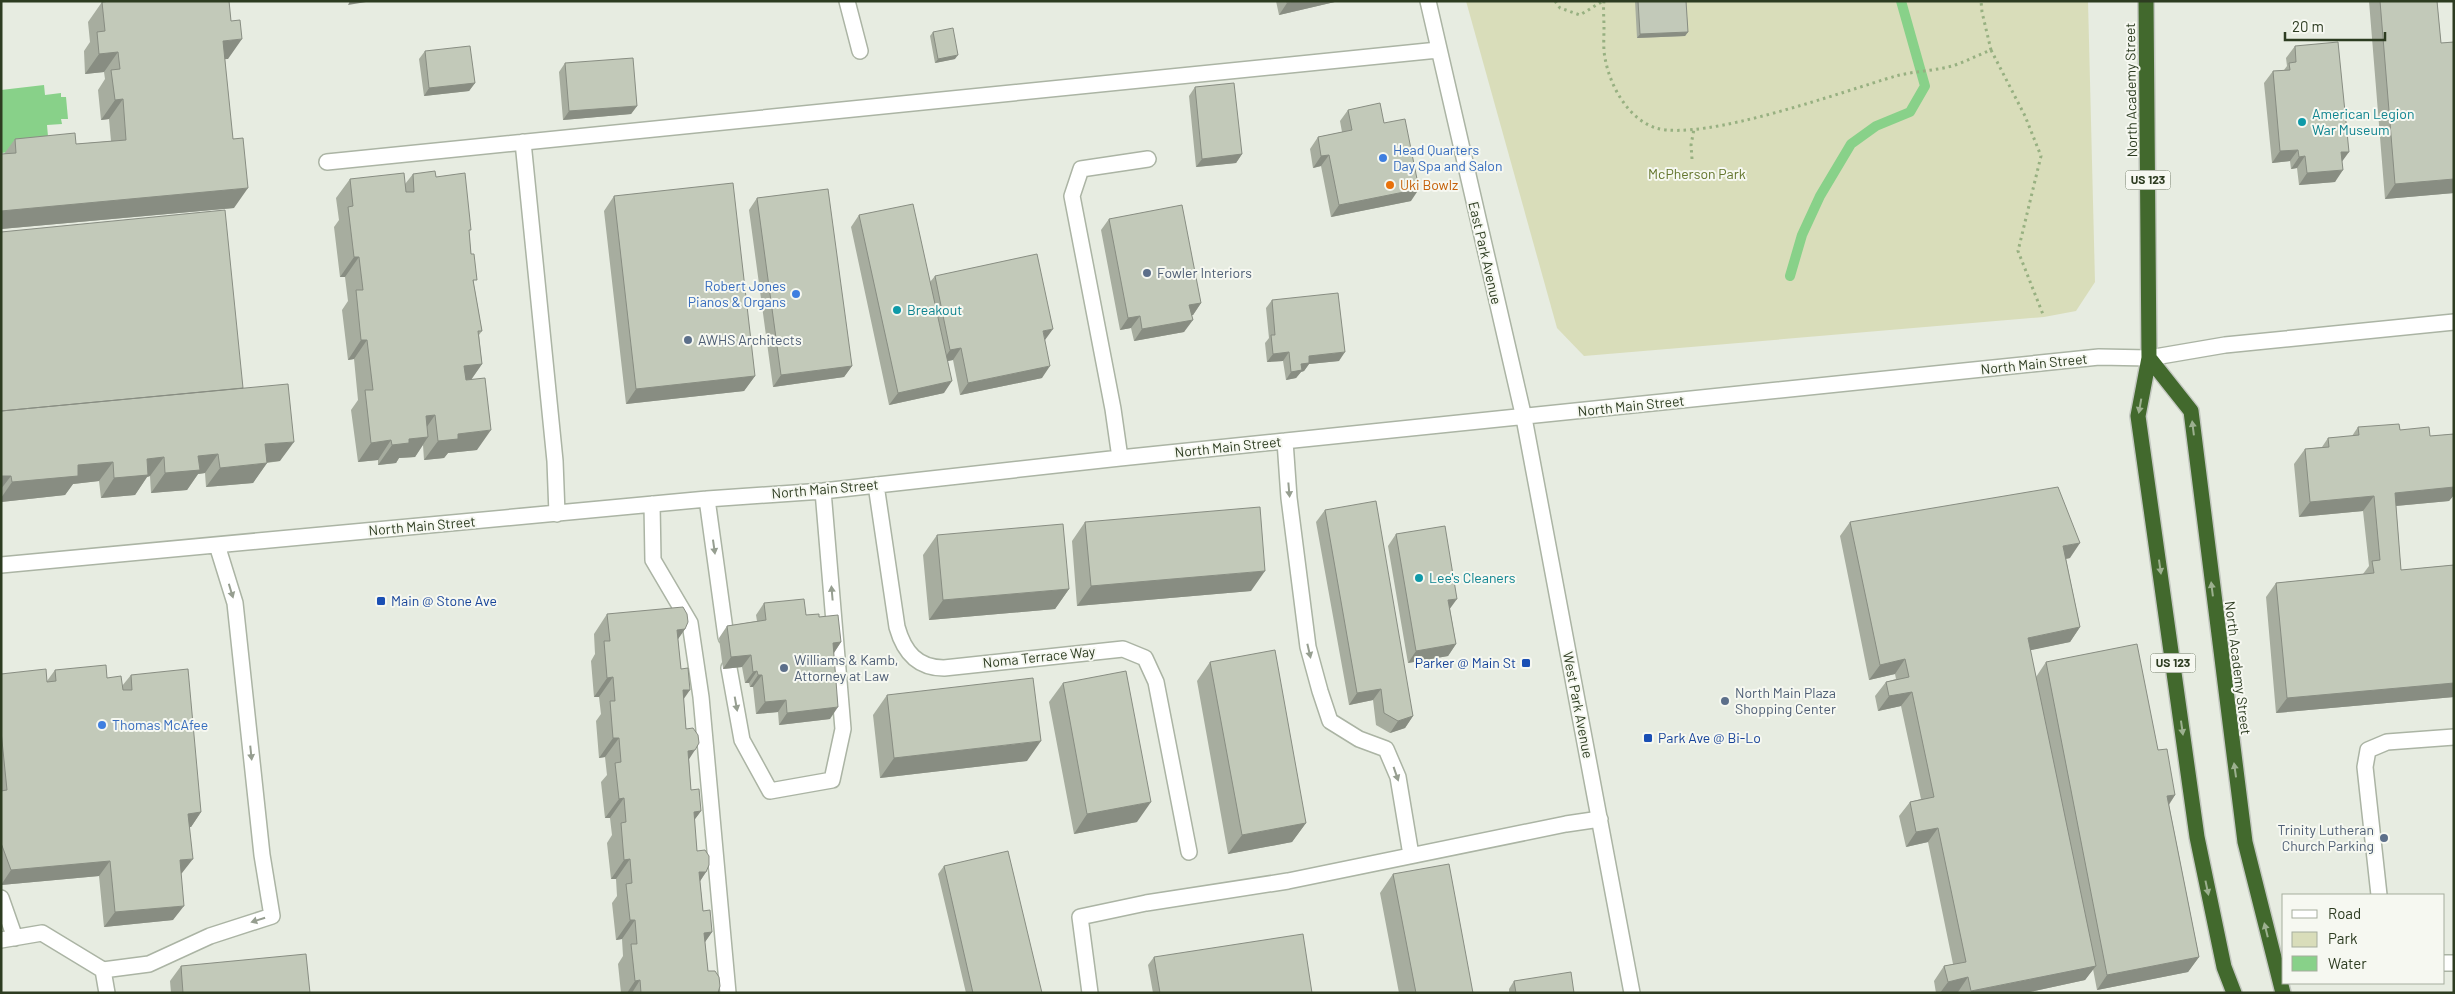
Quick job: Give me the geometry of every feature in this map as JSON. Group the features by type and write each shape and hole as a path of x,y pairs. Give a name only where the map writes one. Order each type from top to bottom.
{"highway":[{"name":"North Academy Street","path":"2146,1 2148,358 2138,416 2197,837 2224,967 2234,993"},
{"name":"North Academy Street","path":"2148,358 2191,410 2245,842 2277,977 2283,993"}],"street":[{"path":"847,1 860,51"},
{"name":"East Park Avenue","path":"1428,1 1524,418"},
{"path":"327,162 1438,50"},
{"path":"523,142 555,461 557,514"},
{"path":"1120,458 1113,409 1072,196 1081,170 1148,159"},
{"name":"North Main Street","path":"1,565 707,499 823,491 1120,458 1524,418 2099,357 2148,358 2225,345 2454,322"},
{"name":"West Park Avenue","path":"1524,418 1632,993"},
{"path":"1285,441 1289,498 1308,647 1320,691 1330,721 1359,739 1386,749 1398,777 1412,855"},
{"name":"Noma Terrace Way","path":"876,485 897,627 909,653 920,664 944,668 1123,649 1145,658 1156,682 1189,852"},
{"path":"729,668 742,740 770,791 832,780 843,729 823,491"},
{"path":"707,499 726,637"},
{"path":"652,504 653,560 690,623 698,678 728,993"},
{"path":"1,898 8,939 42,933 103,970 149,964 210,936 272,916 262,855 235,603 217,545"},
{"path":"2379,894 2365,767 2368,750 2387,742 2454,736"},
{"path":"1090,993 1080,917 1146,903 1288,882 1412,855 1600,819"},
{"path":"103,970 107,993"}],"path":[{"path":"1555,1 1560,8 1580,15 1604,1 1605,58 1612,82 1624,104 1638,120 1657,128 1674,130 1694,129 1771,113 1899,75 1952,66 1991,50"},
{"path":"1981,1 1991,50 2025,116 2041,156 2018,251 2044,317"},
{"path":"1692,159 1691,145 1694,129"}],"green space":[{"name":"McPherson Park","path":"1466,1 2088,1 2095,282 2076,311 2044,317 1584,356 1557,328"}],"water":[{"path":"44,85 45,95 61,93 61,97 66,97 68,119 61,119 62,124 47,125 49,148 1,153 1,90"}],"building":[{"path":"229,1 231,21 240,20 242,39 223,41 233,139 243,138 248,188 1,211 1,154 16,153 15,139 75,133 76,144 126,140 123,99 115,100 111,70 120,69 118,52 99,54 97,32 105,31 102,2"},
{"path":"1638,1 1686,1 1688,32 1640,34"},
{"path":"2380,1 2437,1 2441,43 2454,42 2454,179 2395,184"},
{"path":"953,28 958,55 938,59 933,32"},
{"name":"American Legion War Museum","path":"2338,42 2349,152 2341,152 2343,170 2307,173 2305,156 2299,157 2298,150 2280,151 2273,71 2290,70 2289,63 2296,62 2295,46"},
{"path":"470,46 475,83 429,88 425,51"},
{"path":"633,58 637,106 569,111 565,63"},
{"path":"1234,83 1242,154 1202,159 1195,87"},
{"path":"1380,103 1384,123 1405,119 1419,189 1339,205 1329,155 1321,156 1318,137 1352,130 1348,110"},
{"path":"435,171 436,177 465,173 471,230 469,230 471,254 474,254 477,280 473,280 482,331 478,331 482,364 464,366 466,380 485,378 491,430 458,434 458,439 438,441 435,415 426,416 428,437 409,439 409,443 392,445 391,440 371,443 365,390 373,390 367,340 361,340 356,290 363,290 359,257 354,257 348,207 353,206 350,179 404,173 406,192 414,192 413,174"},
{"path":"733,183 755,376 636,389 614,196"},
{"name":"Robert Jones Pianos & Organs","path":"828,189 852,366 781,375 757,198"},
{"name":"Breakout","path":"913,204 952,381 898,393 859,215"},
{"name":"Fowler Interiors","path":"1182,205 1201,303 1189,305 1193,320 1142,329 1140,316 1128,318 1109,219"},
{"path":"225,210 243,388 1,411 1,232"},
{"path":"1037,254 1053,329 1043,331 1050,366 968,383 961,348 950,350 935,276"},
{"path":"1338,293 1345,352 1309,356 1309,363 1301,364 1302,370 1291,372 1289,352 1273,354 1271,335 1275,335 1272,300"},
{"path":"288,384 294,442 265,444 267,463 220,468 218,454 198,456 200,470 165,473 164,457 147,459 148,475 114,478 113,462 78,465 78,476 12,482 11,476 1,476 1,411"},
{"path":"2399,424 2400,430 2429,427 2430,436 2454,434 2454,487 2395,493 2401,570 2454,565 2454,683 2287,698 2276,583 2374,573 2372,561 2380,560 2374,496 2310,502 2305,449 2329,447 2328,438 2359,435 2358,427"},
{"path":"2058,487 2080,543 2063,546 2080,627 2028,638 2096,966 1971,991 1968,977 1948,982 1944,966 1966,962 1938,828 1916,832 1910,802 1934,797 1912,692 1889,696 1886,682 1909,677 1905,659 1880,665 1850,522"},
{"path":"1376,501 1413,716 1398,721 1384,713 1381,689 1357,693 1325,510"},
{"path":"1260,507 1265,571 1091,586 1085,522"},
{"path":"1063,524 1069,589 943,600 937,535"},
{"name":"Lee's Cleaners","path":"1445,526 1457,599 1448,600 1456,644 1416,651 1396,534"},
{"name":"Williams & Kamb, Attorney at Law","path":"804,599 806,615 819,614 819,617 838,615 841,642 833,643 838,707 787,713 786,700 765,702 762,675 758,675 757,671 753,672 751,655 731,657 727,626 766,620 764,603"},
{"path":"683,607 687,614 688,622 685,629 677,630 681,669 688,668 690,690 683,690 686,729 693,728 698,735 699,743 695,750 688,751 691,790 699,789 701,811 694,812 697,851 705,850 709,856 709,865 706,872 699,872 703,911 710,910 712,932 704,933 708,971 715,971 719,977 720,986 718,993 641,993 640,980 635,981 631,944 637,944 635,920 630,920 626,884 632,883 630,859 624,860 621,823 626,822 624,798 619,799 615,763 621,762 619,738 613,738 610,701 615,701 613,677 607,678 604,641 610,641 607,614"},
{"path":"2137,644 2158,750 2167,749 2175,795 2167,796 2199,957 2107,975 2046,662"},
{"path":"1275,650 1306,823 1242,835 1210,662"},
{"path":"106,665 107,678 121,676 123,690 132,690 131,675 188,669 201,812 188,814 193,859 180,860 184,906 115,912 110,861 11,870 1,843 1,791 7,790 1,731 1,674 46,669 47,682 56,681 55,670"},
{"path":"1126,671 1151,802 1087,814 1063,683"},
{"path":"1033,678 1041,741 894,758 887,695"},
{"path":"1008,851 1042,993 973,993 944,866"},
{"path":"1449,864 1473,993 1416,993 1393,874"},
{"path":"1303,934 1312,993 1160,993 1154,957"},
{"path":"306,954 310,993 183,993 181,966"},
{"path":"1571,972 1574,993 1516,993 1514,981"}],"waterway":[{"path":"1790,276 1802,235 1820,196 1851,144 1876,126 1910,112 1925,86 1901,1"}],"place":[{"name":"American Legion War Museum","path":"2302,122"},
{"name":"Head Quarters Day Spa and Salon","path":"1383,158"},
{"name":"Uki Bowlz","path":"1390,185"},
{"name":"Fowler Interiors","path":"1147,273"},
{"name":"Robert Jones Pianos & Organs","path":"796,294"},
{"name":"Breakout","path":"897,310"},
{"name":"AWHS Architects","path":"688,340"},
{"name":"Lee's Cleaners","path":"1419,578"},
{"name":"Main @ Stone Ave","path":"381,601"},
{"name":"Parker @ Main St","path":"1526,663"},
{"name":"Williams & Kamb, Attorney at Law","path":"784,668"},
{"name":"North Main Plaza Shopping Center","path":"1725,701"},
{"name":"Thomas McAfee","path":"102,725"},
{"name":"Park Ave @ Bi-Lo","path":"1648,738"},
{"name":"Trinity Lutheran Church Parking","path":"2384,838"}]}
